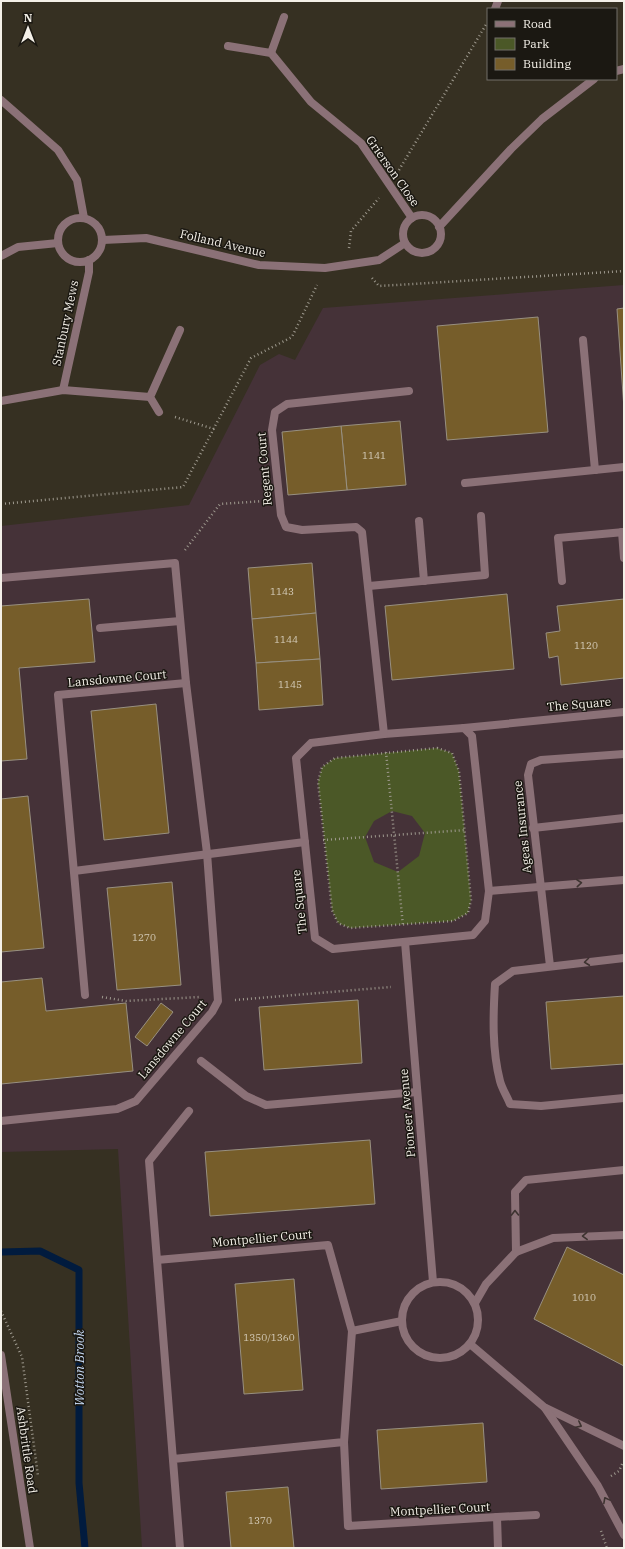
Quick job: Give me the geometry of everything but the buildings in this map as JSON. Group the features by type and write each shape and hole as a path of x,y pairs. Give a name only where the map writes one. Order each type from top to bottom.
{"street":[{"path":"228,46 271,53 284,17"},
{"name":"Grierson Close","path":"271,53 311,102 361,143 412,218"},
{"path":"439,227 511,149 542,118 593,80"},
{"path":"1,100 58,150 77,180 84,218"},
{"path":"418,216 428,216 434,220 439,227 440,240 435,248 430,252 415,252 409,249 405,243 403,230 405,224 412,218 418,216"},
{"path":"74,218 84,218 97,225 103,240 102,247 96,256 89,260 76,262 63,254 58,243 60,232 64,225 74,218"},
{"name":"Folland Avenue","path":"103,240 146,238 259,265 325,268 379,260 405,243"},
{"path":"1,256 18,248 58,243"},
{"name":"Stanbury Mews","path":"63,390 89,272 89,260"},
{"path":"150,397 180,330"},
{"path":"582,340 595,470"},
{"path":"1,401 63,390 150,397"},
{"name":"Regent Court","path":"384,734 362,532 356,527 302,530 286,527 280,515 272,430 275,412 288,404 409,391"},
{"path":"150,397 159,412"},
{"path":"465,483 624,467"},
{"path":"369,586 485,575 481,516"},
{"path":"419,521 424,581"},
{"path":"562,581 558,538 623,532 624,558"},
{"path":"1,578 175,563"},
{"name":"Lansdowne Court","path":"1,1121 117,1109 136,1101 212,1012 218,1001 207,853 186,683 175,563"},
{"path":"100,628 180,622"},
{"name":"Lansdowne Court","path":"85,995 58,695 186,683"},
{"name":"The Square","path":"464,728 472,736 489,891 485,921 473,934 405,942 333,949 315,938 296,758 311,743 384,734 464,728 624,712"},
{"name":"Ageas Insurance","path":"550,966 528,775 531,764 541,760 624,754"},
{"path":"534,828 624,818"},
{"path":"74,871 207,853 305,842"},
{"path":"489,891 624,880"},
{"name":"Pioneer Avenue","path":"405,942 433,1282"},
{"path":"624,958 513,971 495,984 494,1028 500,1082 510,1104 541,1106 624,1098"},
{"path":"201,1061 246,1096 266,1104 417,1092"},
{"path":"180,1548 174,1459 148,1161 189,1111"},
{"path":"516,1252 515,1192 526,1180 624,1170"},
{"path":"475,1303 486,1284 516,1252 553,1238 624,1235"},
{"name":"Montpellier Court","path":"157,1260 328,1245 352,1331 344,1442 348,1526 536,1515"},
{"path":"433,1282 445,1282 458,1285 468,1293 475,1303 478,1313 479,1324 476,1335 462,1352 451,1357 428,1356 418,1351 410,1343 404,1333 402,1321 403,1311 407,1301 414,1292 422,1286 433,1282"},
{"path":"352,1331 402,1321"},
{"path":"470,1344 544,1407 624,1446"},
{"name":"Ashbrittle Road","path":"1,1355 30,1548"},
{"path":"544,1407 598,1486 624,1535"},
{"path":"174,1459 344,1442"},
{"name":"Montpellier Court","path":"497,1518 498,1548"}],"path":[{"path":"348,265 351,231 390,185 487,22"},
{"path":"358,263 379,286 624,272"},
{"path":"1,504 183,487 251,358 292,337 325,268"},
{"path":"159,412 214,429"},
{"path":"175,563 220,504 279,500"},
{"path":"384,734 405,942"},
{"path":"437,748 452,752 459,771 465,830 471,900 468,913 453,921 403,925 350,928 338,923 332,910 318,782 322,767 335,758 437,748"},
{"path":"305,842 482,828"},
{"path":"85,995 126,1001 202,997 218,1001 409,985"}],"shaded area":[{"path":"624,285 624,1548 142,1548 118,1149 1,1152 1,526 189,505 260,365 279,354 295,360 323,308"}],"green space":[{"path":"437,748 452,753 459,771 471,900 468,913 453,921 350,928 338,923 332,910 318,782 322,767 335,758","holes":["392,811 412,816 425,833 419,856 398,872 374,862 365,837 374,821"]}],"waterway":[{"name":"Wotton Brook","path":"1,1252 40,1251 79,1270 79,1483 85,1548"}]}
